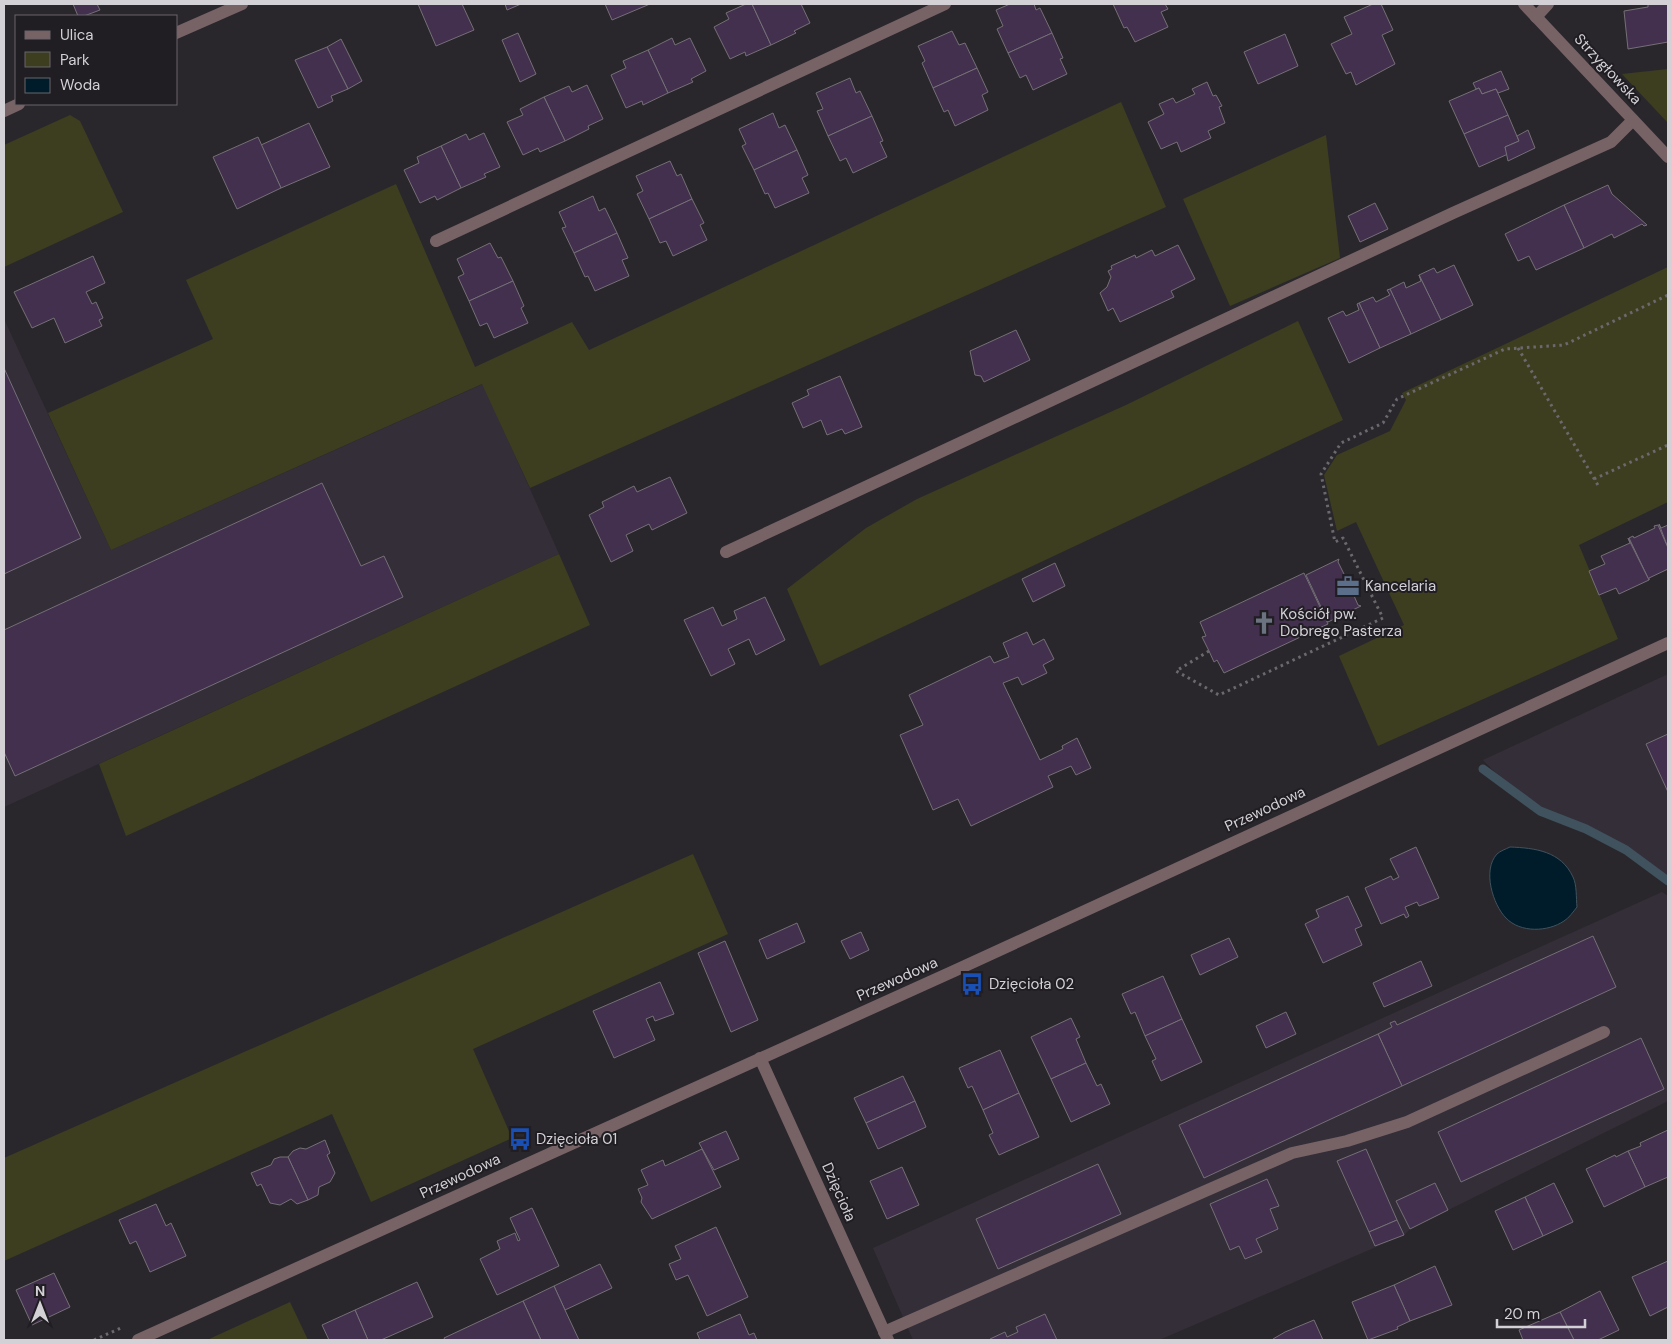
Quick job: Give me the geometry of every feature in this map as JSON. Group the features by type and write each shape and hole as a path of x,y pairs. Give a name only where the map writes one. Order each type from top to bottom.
{"street":[{"path":"178,32 242,4"},
{"path":"436,242 945,4"},
{"name":"Strzygłowska","path":"1524,4 1668,157"},
{"path":"1536,17 1548,4"},
{"path":"4,111 17,105"},
{"path":"726,552 1453,213 1612,142 1633,120"},
{"name":"Przewodowa","path":"138,1340 1668,643"},
{"path":"886,1336 1292,1153 1347,1141 1407,1122 1604,1032"},
{"name":"Dzięcioła","path":"760,1058 886,1336"}],"path":[{"path":"1209,651 1176,671 1219,695 1383,618 1343,538 1335,542 1321,474 1341,443 1383,423 1397,399 1505,349 1564,345 1668,295"},
{"path":"1518,348 1599,486"},
{"path":"1594,479 1668,445"},
{"path":"94,1340 107,1334"}],"shaded area":[{"path":"4,319 111,550 483,384 559,554 4,807"},
{"path":"1668,674 1668,882 1611,840 1523,801 1483,760"},
{"path":"1662,892 1668,896 1668,1101 1410,1229 1404,1235 1159,1340 913,1340 873,1248"}],"green space":[{"path":"1668,69 1668,123 1622,74"},
{"path":"1121,102 1166,207 530,488 482,384 111,550 48,413 213,339 186,280 396,184 475,367 572,322 589,350"},
{"path":"70,115 80,121 123,212 4,267 4,145"},
{"path":"1326,135 1340,258 1230,306 1183,199"},
{"path":"1668,267 1668,502 1579,545 1618,639 1378,746 1339,656 1404,625 1356,522 1337,531 1324,475 1337,455 1390,431 1406,400 1402,393"},
{"path":"1298,321 1343,420 820,666 787,589 866,528 917,499 1126,405"},
{"path":"559,554 590,625 126,836 99,764"},
{"path":"693,854 728,934 473,1049 512,1138 371,1202 332,1114 4,1261 4,1158"},
{"path":"290,1302 308,1340 207,1340"}],"water":[{"path":"1510,847 1538,850 1554,856 1568,868 1575,884 1577,907 1566,920 1550,927 1534,929 1512,923 1501,912 1493,896 1490,869 1497,854"}],"building":[{"path":"73,4 97,4 100,10 87,15 78,15"},
{"path":"418,4 462,4 474,30 436,46"},
{"path":"505,4 521,4 507,10"},
{"path":"605,4 650,4 612,20"},
{"path":"746,4 752,4 771,45 746,56 745,52 730,59 714,27 729,19 726,13"},
{"path":"752,4 801,4 810,23 794,31 796,33 771,45"},
{"path":"1010,4 1034,4 1036,10 1040,8 1052,33 1008,53 997,29 1003,26 996,10"},
{"path":"1113,4 1165,4 1168,9 1161,12 1168,27 1135,42 1127,27 1124,28"},
{"path":"1373,4 1381,4 1393,30 1382,35 1395,64 1356,85 1351,72 1346,74 1331,44 1352,34 1344,17"},
{"path":"1648,4 1668,4 1668,42 1628,49 1624,11 1648,7"},
{"path":"952,31 959,45 965,43 977,68 933,88 922,63 925,61 918,46"},
{"path":"518,33 536,74 520,82 502,40"},
{"path":"1052,33 1063,58 1060,59 1067,74 1033,90 1026,75 1020,78 1008,53"},
{"path":"1285,34 1298,66 1258,84 1244,52"},
{"path":"672,38 675,45 690,38 706,71 691,79 693,82 668,93 648,50"},
{"path":"341,39 362,81 348,89 327,47"},
{"path":"327,47 348,89 331,96 333,101 318,108 295,60"},
{"path":"648,50 668,93 643,105 642,101 626,108 611,75 626,68 623,61"},
{"path":"977,68 988,92 982,95 988,110 955,126 948,110 944,112 933,88"},
{"path":"1501,71 1509,89 1498,93 1496,89 1482,94 1479,88 1476,89 1473,83"},
{"path":"850,78 856,93 860,91 872,116 828,136 817,111 823,109 816,93"},
{"path":"1207,82 1213,96 1216,95 1222,106 1219,107 1225,123 1208,131 1211,138 1181,152 1177,142 1161,149 1148,122 1164,114 1159,104 1173,98 1176,103 1195,94 1192,89"},
{"path":"587,85 603,119 588,126 589,129 565,141 544,97 569,86 572,92"},
{"path":"1479,88 1482,94 1496,89 1508,115 1464,134 1449,101"},
{"path":"544,97 565,141 540,152 538,148 523,155 507,122 523,115 520,109"},
{"path":"773,113 779,128 785,125 797,150 754,170 742,146 746,144 739,129"},
{"path":"1508,115 1519,141 1505,147 1508,154 1479,167 1464,134"},
{"path":"872,116 883,141 880,142 887,157 853,173 846,158 840,161 828,136"},
{"path":"309,123 330,167 281,188 261,145"},
{"path":"1528,130 1535,148 1508,161 1505,147 1519,141 1517,136"},
{"path":"484,133 500,167 484,174 486,177 461,188 441,146 466,134 469,140"},
{"path":"258,137 281,188 237,209 213,157"},
{"path":"441,146 461,188 437,200 435,196 420,203 404,170 419,163 417,157"},
{"path":"797,150 808,175 802,178 809,193 775,208 768,193 765,194 754,170"},
{"path":"670,161 677,176 681,174 692,199 649,219 637,194 643,191 636,176"},
{"path":"1608,185 1612,194 1647,225 1644,226 1642,224 1614,238 1612,234 1584,248 1564,205"},
{"path":"593,196 599,211 605,208 617,233 574,253 562,228 566,227 559,212"},
{"path":"692,199 704,223 700,225 707,240 673,256 666,241 660,243 649,219"},
{"path":"1375,203 1388,229 1360,242 1348,216"},
{"path":"1564,205 1584,248 1536,270 1529,256 1518,261 1505,234"},
{"path":"617,233 628,258 622,260 629,276 595,291 588,276 585,277 574,253"},
{"path":"490,243 498,258 501,257 513,281 469,301 458,277 464,274 457,259"},
{"path":"1178,245 1195,279 1171,291 1174,297 1120,322 1113,308 1108,311 1100,293 1107,287 1111,277 1108,271 1112,269 1111,266 1135,255 1136,258 1152,250 1155,256"},
{"path":"93,256 105,283 86,292 92,304 96,302 103,318 99,320 102,326 65,343 54,318 32,328 14,292"},
{"path":"1454,265 1473,305 1441,320 1419,275 1434,268 1437,273"},
{"path":"1419,275 1441,320 1411,334 1390,289 1404,282 1406,288 1421,281"},
{"path":"513,281 524,306 521,308 528,323 494,338 487,323 480,326 469,301"},
{"path":"1390,289 1411,334 1380,348 1359,303 1373,297 1376,302 1390,295 1387,290"},
{"path":"1359,303 1380,348 1349,363 1328,318 1343,311 1346,316 1359,310 1357,304"},
{"path":"1016,330 1030,360 984,382 981,376 975,375 970,351"},
{"path":"4,368 81,538 4,574"},
{"path":"840,376 862,427 845,434 842,429 827,435 821,420 803,428 792,403 809,395 807,390"},
{"path":"670,477 687,513 652,530 649,524 626,535 633,551 611,562 589,515 604,507 602,502 634,486 637,492"},
{"path":"322,483 361,566 384,556 403,597 15,776 4,752 4,630"},
{"path":"1659,524 1661,528 1668,525 1668,548"},
{"path":"1658,525 1668,548 1668,569 1649,578 1649,580 1629,538 1633,536 1634,538"},
{"path":"1628,538 1649,580 1619,594 1616,588 1599,595 1589,571 1605,564 1601,556 1630,543"},
{"path":"1339,559 1338,562 1346,578 1351,576 1357,587 1351,589 1358,605 1361,606 1328,622 1306,575"},
{"path":"1055,563 1065,586 1033,602 1022,579"},
{"name":"Kościół pw. Dobrego Pasterza","path":"1304,573 1328,624 1224,673 1217,660 1214,662 1202,637 1206,636 1200,622"},
{"path":"765,597 785,640 756,655 749,639 728,649 735,664 711,676 684,620 713,607 722,626 737,619 734,611"},
{"path":"1027,632 1033,645 1044,639 1054,659 1043,665 1047,673 1022,685 1018,677 1003,683 1040,760 1063,749 1062,746 1077,738 1091,768 1076,775 1071,766 1048,776 1053,787 971,826 958,799 933,810 900,735 923,725 909,695 990,656 994,663 1009,657 1003,643"},
{"path":"1668,734 1668,792 1646,744"},
{"path":"1416,847 1439,898 1419,906 1417,902 1405,907 1409,916 1406,918 1404,914 1381,924 1365,888 1391,876 1393,880 1399,877 1390,859"},
{"path":"1348,896 1362,926 1355,929 1362,945 1323,963 1305,924 1319,917 1316,910"},
{"path":"797,923 805,942 767,959 759,940"},
{"path":"861,932 869,950 850,959 841,941"},
{"path":"1593,936 1616,987 1402,1086 1378,1034 1392,1027 1390,1023 1395,1021 1397,1025"},
{"path":"1229,938 1238,957 1200,975 1191,955"},
{"path":"725,941 758,1020 731,1032 698,953"},
{"path":"1421,961 1432,986 1384,1007 1373,983"},
{"path":"1163,976 1182,1019 1145,1036 1135,1012 1131,1014 1122,994"},
{"path":"660,982 674,1014 655,1021 653,1016 646,1019 655,1040 614,1058 593,1011"},
{"path":"1286,1012 1296,1034 1266,1048 1256,1026"},
{"path":"1071,1018 1080,1037 1076,1039 1086,1063 1051,1079 1031,1037"},
{"path":"1182,1019 1202,1062 1161,1081 1152,1061 1156,1059 1145,1036"},
{"path":"1378,1034 1402,1086 1204,1178 1179,1125"},
{"path":"1641,1038 1664,1089 1461,1182 1438,1132"},
{"path":"1000,1050 1019,1093 983,1110 972,1086 968,1088 959,1068"},
{"path":"1086,1063 1097,1086 1101,1084 1110,1104 1071,1122 1051,1079"},
{"path":"903,1076 915,1101 866,1123 854,1098"},
{"path":"1019,1093 1039,1137 999,1155 989,1135 993,1133 983,1110"},
{"path":"915,1101 926,1127 878,1149 866,1123"},
{"path":"1668,1130 1668,1177 1645,1187 1628,1151 1641,1146 1640,1143"},
{"path":"726,1131 739,1159 714,1170 699,1143"},
{"path":"325,1140 330,1153 327,1155 335,1173 330,1182 319,1187 318,1195 308,1200 288,1157 293,1151 300,1148 306,1149"},
{"path":"702,1149 721,1187 652,1219 641,1202 642,1198 638,1189 648,1185 641,1170 663,1160 665,1166"},
{"path":"1366,1149 1397,1220 1369,1232 1337,1161"},
{"path":"1628,1151 1645,1187 1604,1207 1586,1169"},
{"path":"288,1157 308,1200 297,1204 291,1199 280,1205 270,1203 261,1184 257,1186 251,1173 271,1165 274,1159"},
{"path":"1098,1164 1121,1214 998,1269 976,1219"},
{"path":"902,1167 919,1205 887,1219 870,1181"},
{"path":"1267,1179 1279,1206 1270,1209 1278,1229 1256,1239 1262,1252 1245,1259 1239,1246 1230,1250 1210,1204"},
{"path":"1435,1183 1448,1210 1410,1229 1396,1201"},
{"path":"1554,1183 1573,1222 1543,1236 1525,1197"},
{"path":"1525,1197 1543,1236 1513,1250 1495,1211"},
{"path":"156,1204 166,1226 171,1223 186,1256 150,1272 136,1241 130,1244 119,1220"},
{"path":"532,1208 559,1266 497,1295 480,1259 500,1249 497,1241 515,1233 518,1241 520,1240 510,1218"},
{"path":"1397,1220 1404,1235 1375,1246 1369,1232"},
{"path":"716,1227 748,1297 707,1316 688,1275 676,1280 669,1264 681,1259 675,1246"},
{"path":"1668,1261 1668,1307 1650,1316 1632,1277"},
{"path":"600,1264 612,1288 565,1310 554,1286"},
{"path":"1435,1266 1452,1305 1410,1321 1394,1285"},
{"path":"54,1273 70,1307 32,1325 16,1290"},
{"path":"417,1282 433,1317 381,1340 368,1340 355,1310"},
{"path":"1394,1285 1410,1321 1397,1327 1398,1329 1368,1340 1352,1302"},
{"path":"554,1286 579,1340 541,1340 523,1301"},
{"path":"1600,1291 1619,1330 1598,1340 1574,1340 1560,1312"},
{"path":"523,1301 541,1340 445,1340 444,1338"},
{"path":"355,1310 368,1340 329,1340 322,1325"},
{"path":"1560,1312 1574,1340 1523,1340 1519,1330"},
{"path":"740,1314 749,1335 754,1333 757,1340 700,1340 697,1333"},
{"path":"1045,1314 1057,1340 990,1340 1005,1332 1007,1337 1018,1332 1016,1327"},
{"path":"1314,1320 1323,1340 1273,1339 1285,1332"}],"waterway":[{"path":"1483,769 1540,811 1586,829 1626,850 1668,881"}],"place":[{"name":"Kancelaria","path":"1348,586"},
{"name":"Kościół pw. Dobrego Pasterza","path":"1264,623"},
{"name":"Dzięcioła 02","path":"972,984"},
{"name":"Dzięcioła 01","path":"520,1139"}]}
